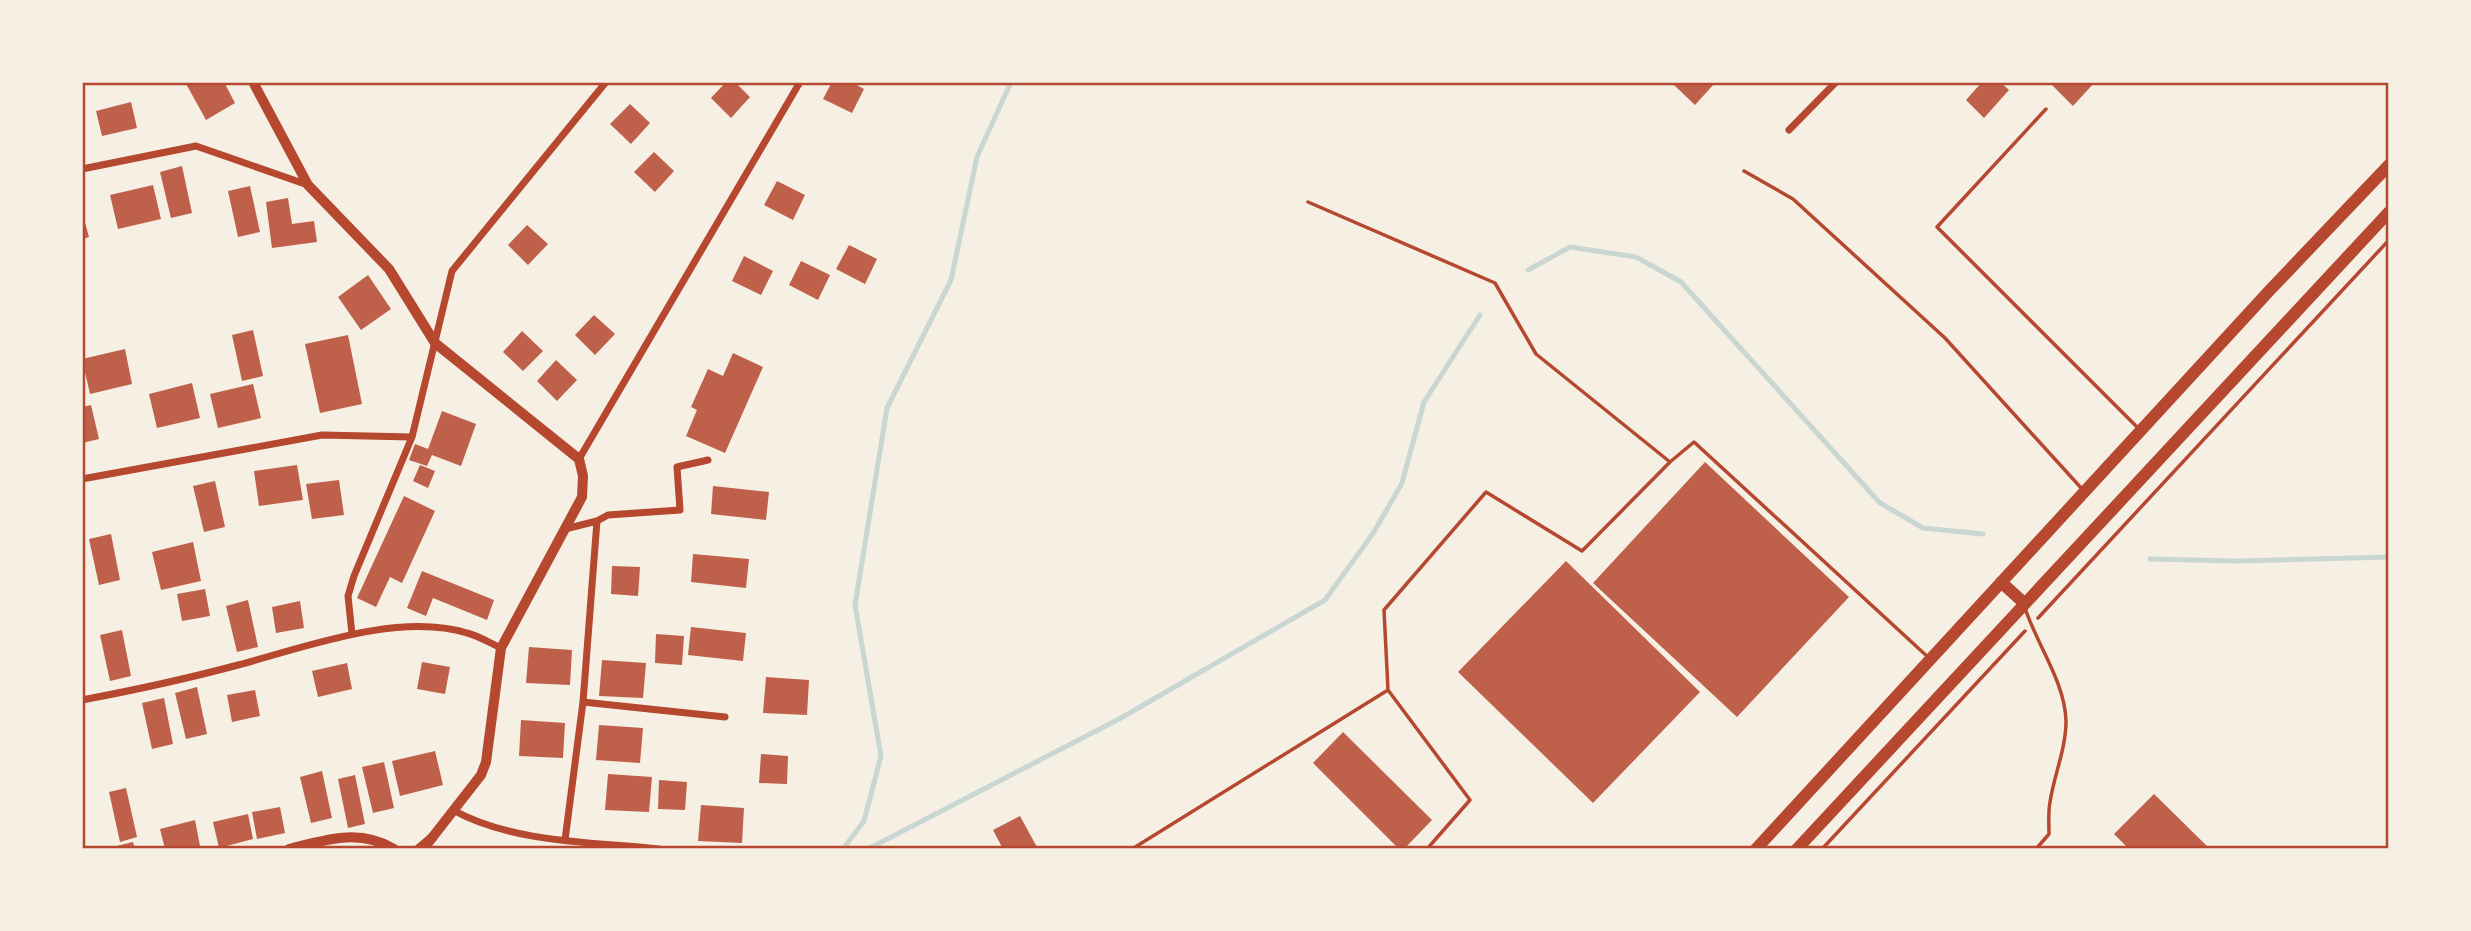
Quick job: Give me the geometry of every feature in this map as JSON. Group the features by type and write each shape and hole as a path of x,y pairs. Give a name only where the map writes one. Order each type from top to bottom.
{"main road":[{"path":"1756,849 2389,165"},
{"path":"1797,849 2389,212"},
{"path":"2001,582 2024,603"},
{"path":"289,849 330,839 358,836 383,842 393,849"},
{"path":"423,849 432,838"}],"street":[{"path":"253,82 308,185 389,269 435,343 579,459 583,476 582,497 501,648 486,762 477,781 432,838"},
{"path":"352,634 348,596 412,437 452,271 606,82"},
{"path":"579,459 800,82"},
{"path":"1789,130 1836,82"},
{"path":"82,169 196,146 308,185"},
{"path":"82,480 322,435 412,437"},
{"path":"564,529 597,521 608,515 680,510 677,467 708,460"},
{"path":"565,840 583,702 597,521"},
{"path":"82,700 155,687 352,634 393,628 428,628 467,633 501,648"},
{"path":"583,702 725,717"},
{"path":"453,810 491,827 565,840 659,849"}],"lane":[{"path":"2046,109 1937,228 2140,431"},
{"path":"1744,172 1793,199 1945,338 2085,492"},
{"path":"1308,202 1495,283 1536,354 1670,462"},
{"path":"1427,849 1470,800 1388,690 1384,610 1486,492 1582,551 1670,462 1695,442 1930,659"},
{"path":"2024,603 2030,626 2061,694 2066,720 2064,743 2049,803 2049,834 2036,849"},
{"path":"1132,849 1388,690"}],"path":[{"path":"1822,849 2389,240"}],"building":[{"path":"185,82 224,82 235,103 206,120"},
{"path":"726,82 735,82 750,97 731,118 711,98"},
{"path":"832,82 851,82 864,89 852,113 823,99"},
{"path":"1677,82 1714,84 1695,105 1674,85"},
{"path":"1982,82 2000,82 2009,90 1984,118 1966,100"},
{"path":"2049,82 2095,82 2073,106"},
{"path":"131,102 137,128 102,136 96,111"},
{"path":"630,104 650,123 631,144 610,124"},
{"path":"654,152 674,171 655,192 634,172"},
{"path":"182,166 192,213 171,218 160,172"},
{"path":"777,181 805,195 793,220 764,205"},
{"path":"153,185 161,219 118,229 110,195"},
{"path":"250,186 260,232 238,237 228,191"},
{"path":"288,198 292,224 314,221 317,242 272,248 266,202"},
{"path":"82,211 89,237 82,239"},
{"path":"527,225 548,244 528,265 508,245"},
{"path":"849,245 877,259 865,284 836,269"},
{"path":"744,256 773,271 761,295 732,281"},
{"path":"801,261 830,275 818,300 789,285"},
{"path":"368,275 391,309 361,330 338,297"},
{"path":"594,315 615,334 595,355 575,335"},
{"path":"253,330 263,376 242,381 232,335"},
{"path":"522,331 543,351 523,371 503,352"},
{"path":"348,335 362,404 320,413 305,344"},
{"path":"125,349 132,384 90,394 82,359"},
{"path":"733,353 763,367 725,453 686,436 697,410 691,407 708,369 723,376"},
{"path":"556,360 577,380 557,401 537,381"},
{"path":"192,383 200,418 157,428 149,394"},
{"path":"253,384 261,418 218,428 210,394"},
{"path":"91,405 99,439 82,443 82,407"},
{"path":"442,411 476,424 461,466 432,455 427,466 409,460 415,444 428,449"},
{"path":"1705,462 1849,597 1737,717 1593,583"},
{"path":"297,465 303,500 259,506 254,471"},
{"path":"420,465 435,471 428,488 413,481"},
{"path":"339,480 344,515 312,519 306,484"},
{"path":"215,481 225,527 204,532 193,486"},
{"path":"713,486 769,492 766,520 711,514"},
{"path":"404,496 435,511 402,583 390,577 376,607 357,598"},
{"path":"111,534 120,580 99,585 89,539"},
{"path":"193,542 201,581 161,590 152,552"},
{"path":"693,554 749,559 746,588 691,582"},
{"path":"1566,561 1700,692 1593,803 1458,672"},
{"path":"612,566 640,567 638,596 611,594"},
{"path":"422,571 494,600 487,620 433,598 426,616 407,608"},
{"path":"205,589 210,616 182,621 177,594"},
{"path":"248,600 258,647 237,652 226,606"},
{"path":"300,601 304,628 276,633 272,607"},
{"path":"691,627 746,633 743,661 688,655"},
{"path":"122,630 131,676 110,681 100,635"},
{"path":"656,634 684,636 682,665 655,663"},
{"path":"529,647 572,650 570,685 526,683"},
{"path":"602,660 646,663 643,698 599,696"},
{"path":"422,662 450,667 445,694 417,689"},
{"path":"347,663 352,689 318,697 312,671"},
{"path":"766,677 809,680 807,715 763,713"},
{"path":"197,687 207,734 186,739 175,693"},
{"path":"255,690 260,716 232,722 227,695"},
{"path":"164,698 173,744 152,749 142,703"},
{"path":"521,720 565,723 563,758 519,756"},
{"path":"599,725 643,728 640,763 596,760"},
{"path":"1343,732 1432,820 1404,849 1399,849 1313,763"},
{"path":"435,751 443,785 400,796 392,761"},
{"path":"761,754 788,756 787,784 759,783"},
{"path":"384,762 394,808 373,813 362,767"},
{"path":"322,771 332,818 311,823 300,777"},
{"path":"608,774 652,777 649,812 605,810"},
{"path":"355,775 365,824 348,828 338,779"},
{"path":"659,780 687,782 685,810 658,809"},
{"path":"126,788 137,837 120,842 109,792"},
{"path":"2154,794 2208,847 2207,849 2129,849 2114,834"},
{"path":"701,805 744,808 742,843 698,841"},
{"path":"280,807 285,833 257,839 252,812"},
{"path":"248,814 253,839 219,848 213,822"},
{"path":"1020,816 1038,849 1003,849 993,830"},
{"path":"195,820 200,846 165,849 160,829"},
{"path":"133,842 135,849 108,849 108,848"}],"waterway":[{"path":"843,849 864,821 881,756 855,605 887,408 951,280 977,157 1011,82"},
{"path":"1528,270 1570,247 1636,257 1681,282 1880,503 1923,528 1983,534"},
{"path":"868,849 1121,718 1325,600 1374,532 1402,483 1424,402 1480,315"},
{"path":"2150,559 2236,561 2389,557"}]}
